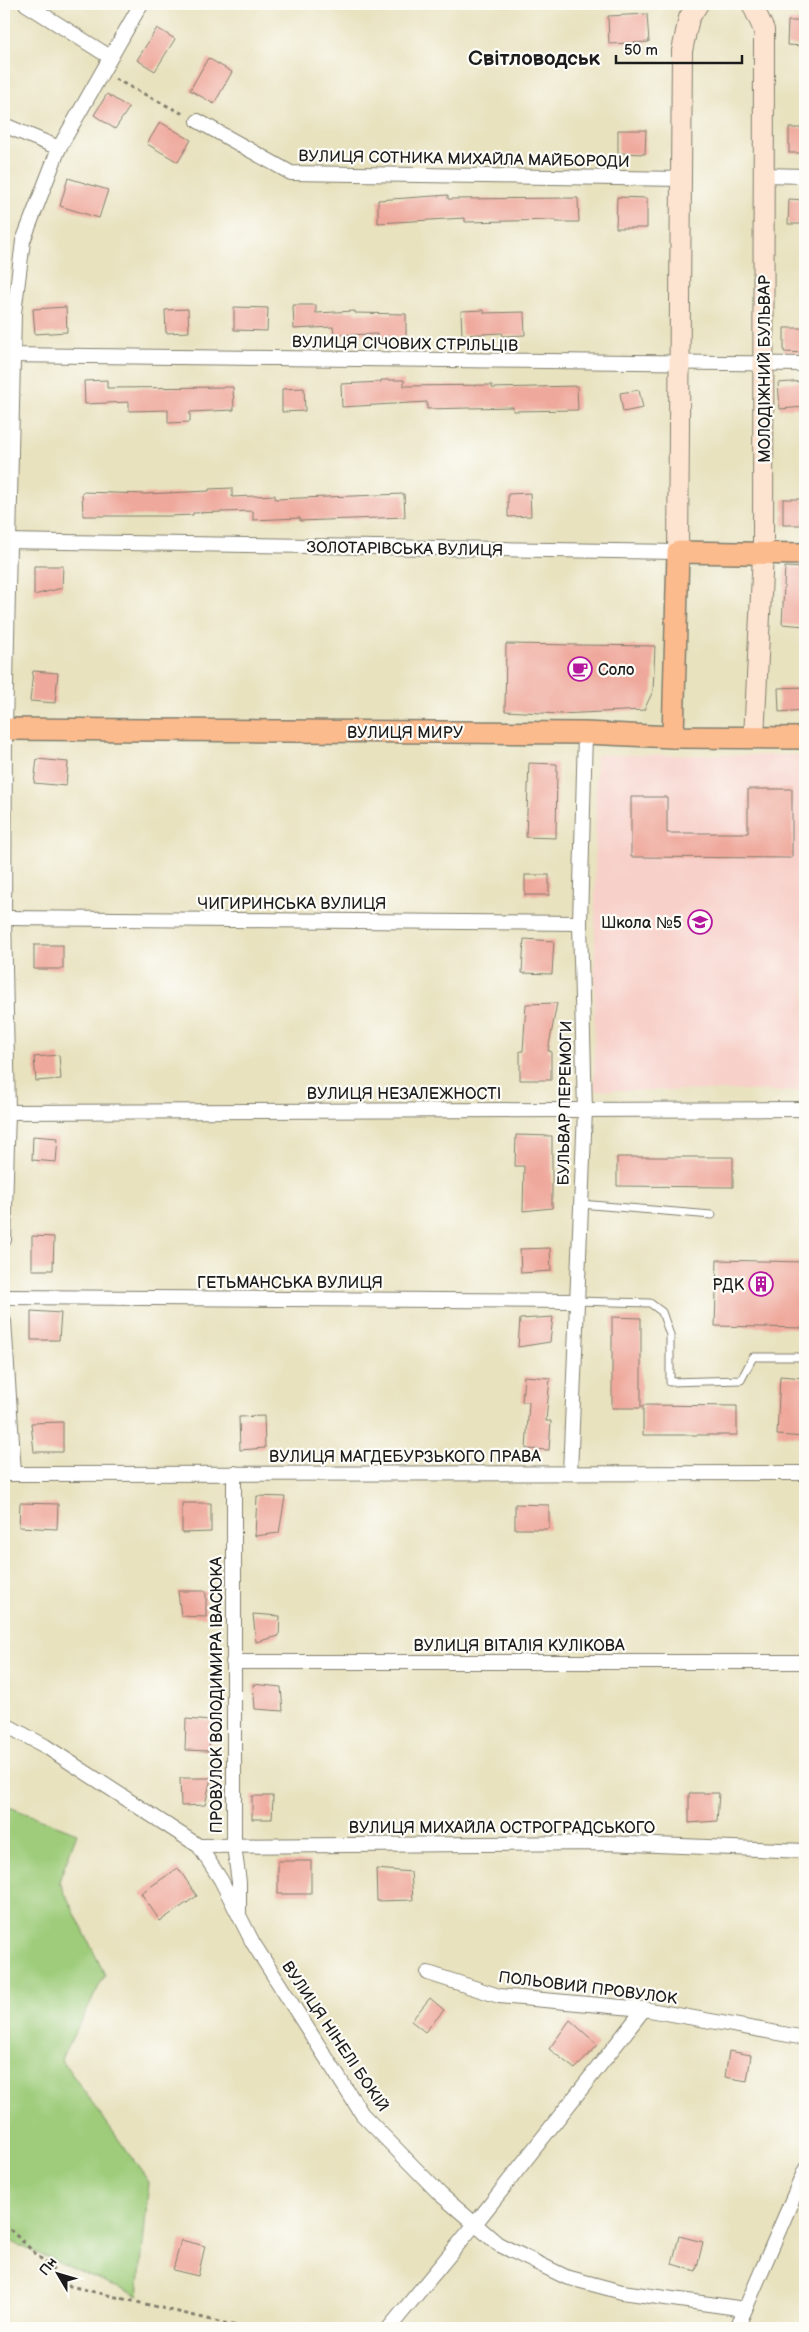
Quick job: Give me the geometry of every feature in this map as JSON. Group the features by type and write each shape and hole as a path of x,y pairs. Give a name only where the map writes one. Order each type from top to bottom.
{"main road":[{"path":"673,737 678,552 683,179 682,51 690,18 698,4"},
{"name":"МОЛОДІЖНИЙ БУЛЬВАР","path":"752,4 764,30 765,175 763,554 754,738"},
{"name":"ЗОЛОТАРІВСЬКА ВУЛИЦЯ","path":"678,552 805,554"},
{"name":"ВУЛИЦЯ МИРУ","path":"4,729 585,733 673,737 805,738"}],"street":[{"path":"26,4 110,57"},
{"path":"4,1240 6,1112 4,729 9,355 23,241 59,148 141,4"},
{"name":"ВУЛИЦЯ СОТНИКА МИХАЙЛА МАЙБОРОДИ","path":"198,121 291,173 683,179"},
{"path":"4,125 59,148"},
{"path":"765,175 805,176"},
{"name":"ВУЛИЦЯ СІЧОВИХ СТРІЛЬЦІВ","path":"9,355 805,364"},
{"name":"ЗОЛОТАРІВСЬКА ВУЛИЦЯ","path":"7,542 678,552"},
{"name":"БУЛЬВАР ПЕРЕМОГИ","path":"570,1473 585,1110 580,923 585,733"},
{"name":"ЧИГИРИНСЬКА ВУЛИЦЯ","path":"4,918 580,923"},
{"name":"ВУЛИЦЯ НЕЗАЛЕЖНОСТІ","path":"6,1112 805,1109"},
{"name":"ГЕТЬМАНСЬКА ВУЛИЦЯ","path":"4,1297 576,1301"},
{"path":"4,1321 9,1473"},
{"name":"ВУЛИЦЯ МАГДЕБУРЗЬКОГО ПРАВА","path":"9,1473 805,1473"},
{"name":"ПРОВУЛОК ВОЛОДИМИРА ІВАСЮКА","path":"234,1473 234,1846 239,1882 238,1916"},
{"name":"ВУЛИЦЯ ВІТАЛІЯ КУЛІКОВА","path":"233,1662 805,1662"},
{"name":"ВУЛИЦЯ НІНЕЛІ БОКІЙ","path":"4,1724 45,1746 199,1846 221,1880 253,1943 362,2114 440,2194 498,2244 566,2277 622,2292 745,2310"},
{"name":"ВУЛИЦЯ МИХАЙЛА ОСТРОГРАДСЬКОГО","path":"199,1846 606,1842 805,1850"},
{"name":"ПОЛЬОВИЙ ПРОВУЛОК","path":"428,1972 499,1996 644,2009 805,2038"},
{"path":"389,2328 644,2009"},
{"path":"737,2328 805,2170"}],"lane":[{"path":"580,1204 712,1214"},
{"path":"576,1301 650,1303 662,1312 670,1335 670,1382 741,1380 753,1357 805,1357"}],"path":[{"path":"101,72 198,121"},
{"path":"4,2224 70,2286 245,2328"}],"shaded area":[{"name":"Школа №5","path":"596,755 805,755 805,1091 594,1090"}],"green space":[{"path":"4,1805 77,1833 59,1881 105,1975 61,2059 149,2182 138,2296 4,2239"}],"building":[{"path":"647,14 649,42 609,44 608,16"},
{"path":"788,21 805,21 805,46 787,45"},
{"path":"157,28 175,39 155,71 137,60"},
{"path":"208,58 232,72 214,104 190,90"},
{"path":"107,94 129,108 115,129 94,115"},
{"path":"160,122 191,140 178,162 147,144"},
{"path":"789,128 805,128 805,153 789,153"},
{"path":"618,130 646,130 645,154 618,153"},
{"path":"68,178 108,190 99,218 60,206"},
{"path":"448,195 448,199 578,198 579,222 556,222 556,220 465,222 465,218 378,223 378,200"},
{"path":"617,197 647,198 647,228 616,228"},
{"path":"789,199 805,200 805,224 788,224"},
{"path":"293,305 316,305 316,313 355,311 355,313 406,314 406,338 377,338 377,334 334,335 333,327 294,329"},
{"path":"66,307 67,332 35,334 33,309"},
{"path":"234,307 268,308 267,331 234,330"},
{"path":"188,309 189,332 166,333 165,310"},
{"path":"484,310 484,313 524,312 525,335 503,336 502,333 462,335 461,311"},
{"path":"784,328 805,328 805,353 784,352"},
{"path":"107,380 107,388 233,387 234,410 190,412 190,422 168,423 168,410 129,411 129,402 85,404 84,381"},
{"path":"381,380 404,380 404,386 492,385 492,388 577,386 578,410 513,411 513,407 427,409 427,402 342,407 341,384 381,382"},
{"path":"805,381 805,407 780,409 778,383"},
{"path":"304,388 305,411 282,412 282,389"},
{"path":"639,390 643,408 623,412 620,393"},
{"path":"232,488 232,497 275,495 275,499 404,494 405,517 300,521 300,518 253,520 253,511 193,513 193,515 170,516 83,516 82,492 145,494"},
{"path":"530,493 531,516 508,517 508,494"},
{"path":"783,499 804,499 804,525 783,525"},
{"path":"34,566 63,566 62,588 34,595"},
{"path":"785,567 805,568 805,626 782,624"},
{"name":"Соло","path":"506,644 655,646 653,691 644,710 560,714 505,711"},
{"path":"33,671 58,673 55,703 30,701"},
{"path":"805,687 805,710 779,712 778,688"},
{"path":"37,759 68,762 66,786 34,783"},
{"path":"529,763 557,764 556,838 526,837"},
{"path":"748,789 792,789 792,858 631,857 631,797 667,797 667,833 748,833"},
{"path":"525,875 549,875 549,895 525,895"},
{"path":"524,939 554,941 552,974 522,973"},
{"path":"34,945 63,945 63,969 34,969"},
{"path":"557,1003 548,1051 551,1051 551,1080 520,1080 520,1051 523,1051 526,1004"},
{"path":"59,1055 61,1079 36,1081 34,1057"},
{"path":"516,1135 552,1136 552,1208 523,1211 524,1166 515,1166"},
{"path":"33,1136 58,1138 56,1162 32,1160"},
{"path":"617,1157 733,1157 733,1187 617,1186"},
{"path":"32,1236 54,1237 53,1270 32,1270"},
{"path":"550,1248 551,1271 521,1273 520,1249"},
{"name":"РДК","path":"717,1260 805,1262 805,1328 715,1326"},
{"path":"31,1311 61,1313 59,1340 31,1340"},
{"path":"553,1317 550,1342 518,1347 520,1319"},
{"path":"612,1317 641,1318 641,1408 612,1408"},
{"path":"524,1376 550,1378 546,1421 551,1421 549,1450 526,1449 529,1402 522,1402"},
{"path":"780,1376 805,1378 805,1437 777,1435"},
{"path":"643,1405 737,1406 737,1435 643,1435"},
{"path":"264,1416 265,1448 240,1450 239,1417"},
{"path":"63,1422 63,1452 34,1452 31,1423"},
{"path":"257,1496 285,1497 279,1533 255,1536"},
{"path":"20,1503 58,1504 57,1529 19,1527"},
{"path":"182,1503 211,1503 211,1532 182,1533"},
{"path":"515,1504 549,1505 549,1529 515,1529"},
{"path":"178,1591 206,1591 206,1617 181,1616"},
{"path":"253,1614 280,1616 279,1636 256,1642"},
{"path":"253,1684 281,1687 283,1711 255,1709"},
{"path":"186,1719 211,1721 209,1751 185,1750"},
{"path":"180,1778 211,1778 205,1805 181,1806"},
{"path":"689,1793 719,1793 717,1821 689,1823"},
{"path":"252,1796 273,1796 272,1819 252,1819"},
{"path":"278,1861 311,1861 311,1894 278,1894"},
{"path":"178,1868 197,1896 160,1921 141,1893"},
{"path":"376,1869 411,1872 413,1900 377,1901"},
{"path":"430,1998 444,2010 425,2032 411,2021"},
{"path":"570,2020 598,2045 575,2069 549,2049"},
{"path":"729,2051 751,2055 747,2081 725,2077"},
{"path":"679,2236 703,2242 696,2271 672,2264"},
{"path":"181,2240 205,2246 198,2276 173,2270"}],"place":[{"name":"Соло","path":"580,669"},
{"name":"Школа №5","path":"700,922"},
{"name":"РДК","path":"761,1284"}],"district":[{"name":"Світловодськ","path":"534,58"}]}
